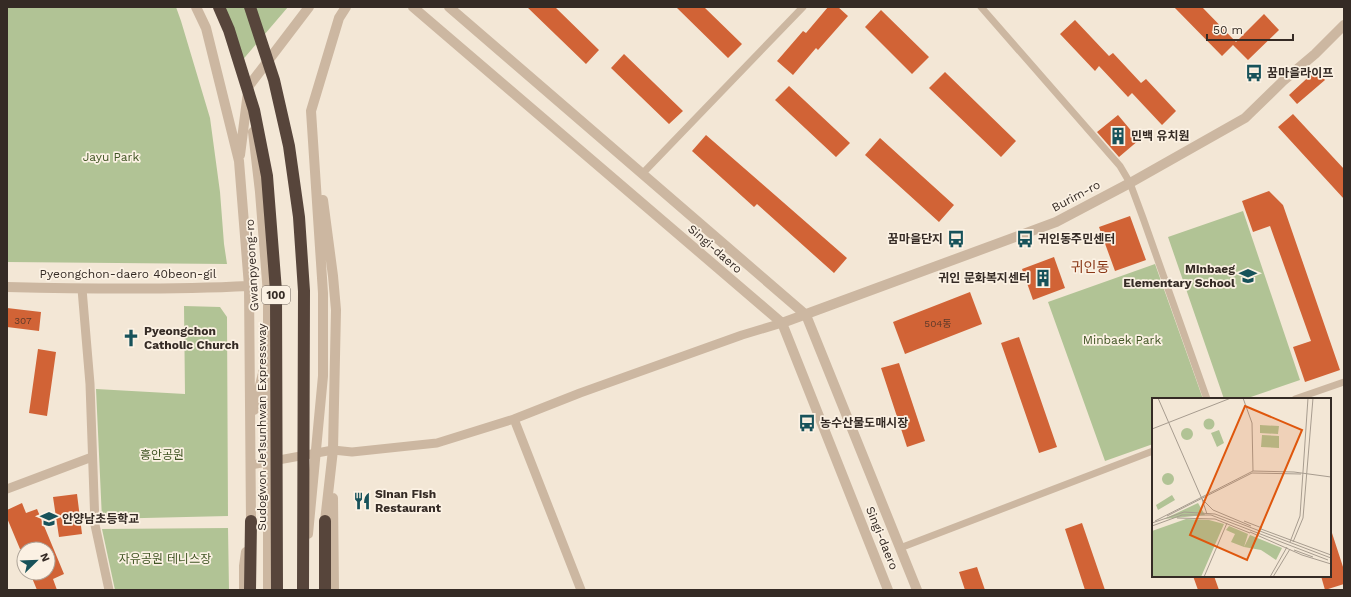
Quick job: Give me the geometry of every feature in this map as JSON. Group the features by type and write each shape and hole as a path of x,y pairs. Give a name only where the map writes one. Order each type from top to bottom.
{"highway":[{"name":"Sudogwon Je1sunhwan Expressway","path":"219,7 229,30 254,110 267,176 276,291 277,590"},
{"name":"100","path":"250,7 274,80 288,146 300,217 304,291 303,590"},
{"path":"250,590 251,521"},
{"path":"325,521 325,590"}],"street":[{"path":"196,7 206,28 239,161 249,286 251,425 251,521 244,566 244,590"},
{"path":"214,7 248,87 239,161"},
{"path":"248,87 309,7"},
{"path":"306,590 306,559 323,376 323,293 311,111 339,18 346,7"},
{"name":"Singi-daero","path":"413,7 782,324 888,590"},
{"name":"Singi-daero","path":"449,7 806,315 916,590"},
{"path":"643,173 803,7"},
{"path":"981,7 1120,166 1130,184 1207,398"},
{"name":"Burim-ro","path":"782,324 1056,222 1130,184 1245,118 1283,81 1315,54 1344,26"},
{"name":"Gwanpyeong-ro","path":"248,87 260,192 268,294 268,590"},
{"path":"311,111 336,310 332,450 334,590"},
{"name":"Pyeongchon-daero 40beon-gil","path":"7,286 82,289 207,288 249,286"},
{"path":"82,289 90,384 95,526 109,590"},
{"path":"251,465 332,450 352,452 437,443 514,419 587,390 742,335 782,324"},
{"path":"251,425 268,353"},
{"path":"323,376 332,450 325,521"},
{"path":"1298,398 1344,382"},
{"path":"514,419 582,590"},
{"path":"900,548 1152,451"},
{"path":"7,489 92,456"}],"green space":[{"name":"Jayu Park","path":"7,7 176,7 210,118 220,192 227,264 7,262"},
{"path":"219,7 288,7 240,63"},
{"path":"1243,211 1300,380 1248,398 1224,398 1168,237"},
{"name":"Minbaek Park","path":"1155,264 1203,398 1152,398 1152,444 1105,461 1048,302"},
{"name":"흥안공원","path":"184,306 220,307 227,317 228,516 102,519 96,389 185,394"},
{"name":"자유공원 테니스장","path":"228,528 229,590 115,590 102,529"}],"building":[{"path":"527,7 555,7 599,50 586,64"},
{"path":"676,7 704,7 742,44 728,58"},
{"path":"828,7 838,7 848,16 818,50 816,48 793,75 777,61 803,31 806,33"},
{"path":"1174,7 1202,7 1236,42 1264,14 1279,30 1248,60 1233,45 1222,56"},
{"path":"881,10 929,57 912,74 865,27"},
{"path":"1075,20 1109,56 1113,53 1141,83 1146,79 1176,111 1162,125 1132,93 1128,97 1099,66 1095,71 1060,34"},
{"path":"624,54 683,111 669,124 611,68"},
{"path":"1316,70 1325,80 1297,104 1289,95"},
{"path":"945,72 1016,141 1001,157 929,88"},
{"path":"789,86 850,143 836,157 775,100"},
{"path":"1293,114 1344,169 1344,199 1278,127"},
{"name":"민백 유치원","path":"1118,115 1139,140 1119,157 1097,132"},
{"path":"706,135 847,258 834,273 757,204 754,207 692,151"},
{"path":"880,138 954,205 939,222 865,155"},
{"path":"1269,191 1283,205 1340,370 1305,382 1293,347 1311,341 1270,226 1253,232 1242,201"},
{"path":"1130,216 1146,260 1115,271 1099,227"},
{"name":"귀인 문화복지센터","path":"1054,257 1065,288 1033,300 1022,269"},
{"path":"970,292 982,324 905,354 893,322"},
{"path":"7,308 41,312 39,331 7,327"},
{"path":"1019,337 1057,447 1039,453 1001,343"},
{"path":"38,349 56,352 47,416 29,413"},
{"path":"899,363 925,441 907,447 881,368"},
{"path":"77,494 82,534 59,537 53,497"},
{"path":"22,503 26,513 37,509 50,541 17,541 7,518 7,510"},
{"path":"1082,523 1105,590 1085,590 1065,529"},
{"path":"1332,533 1344,570 1344,584 1325,590 1321,577 1331,577"},
{"path":"56,555 64,574 56,578"},
{"path":"977,567 985,590 965,590 959,572"},
{"path":"1193,577 1214,577 1219,590 1198,590"},
{"path":"33,581 54,581 57,590 37,590"}],"place":[{"name":"꿈마을라이프","path":"1254,73"},
{"name":"민백 유치원","path":"1118,136"},
{"name":"꿈마을단지","path":"956,239"},
{"name":"귀인동주민센터","path":"1025,239"},
{"name":"Minbaeg Elementary School","path":"1248,276"},
{"name":"귀인 문화복지센터","path":"1043,278"},
{"name":"Pyeongchon Catholic Church","path":"131,338"},
{"name":"농수산물도매시장","path":"807,423"},
{"name":"Sinan Fish Restaurant","path":"362,501"},
{"name":"안양남초등학교","path":"49,519"}],"district":[{"name":"귀인동","path":"1090,267"}]}
